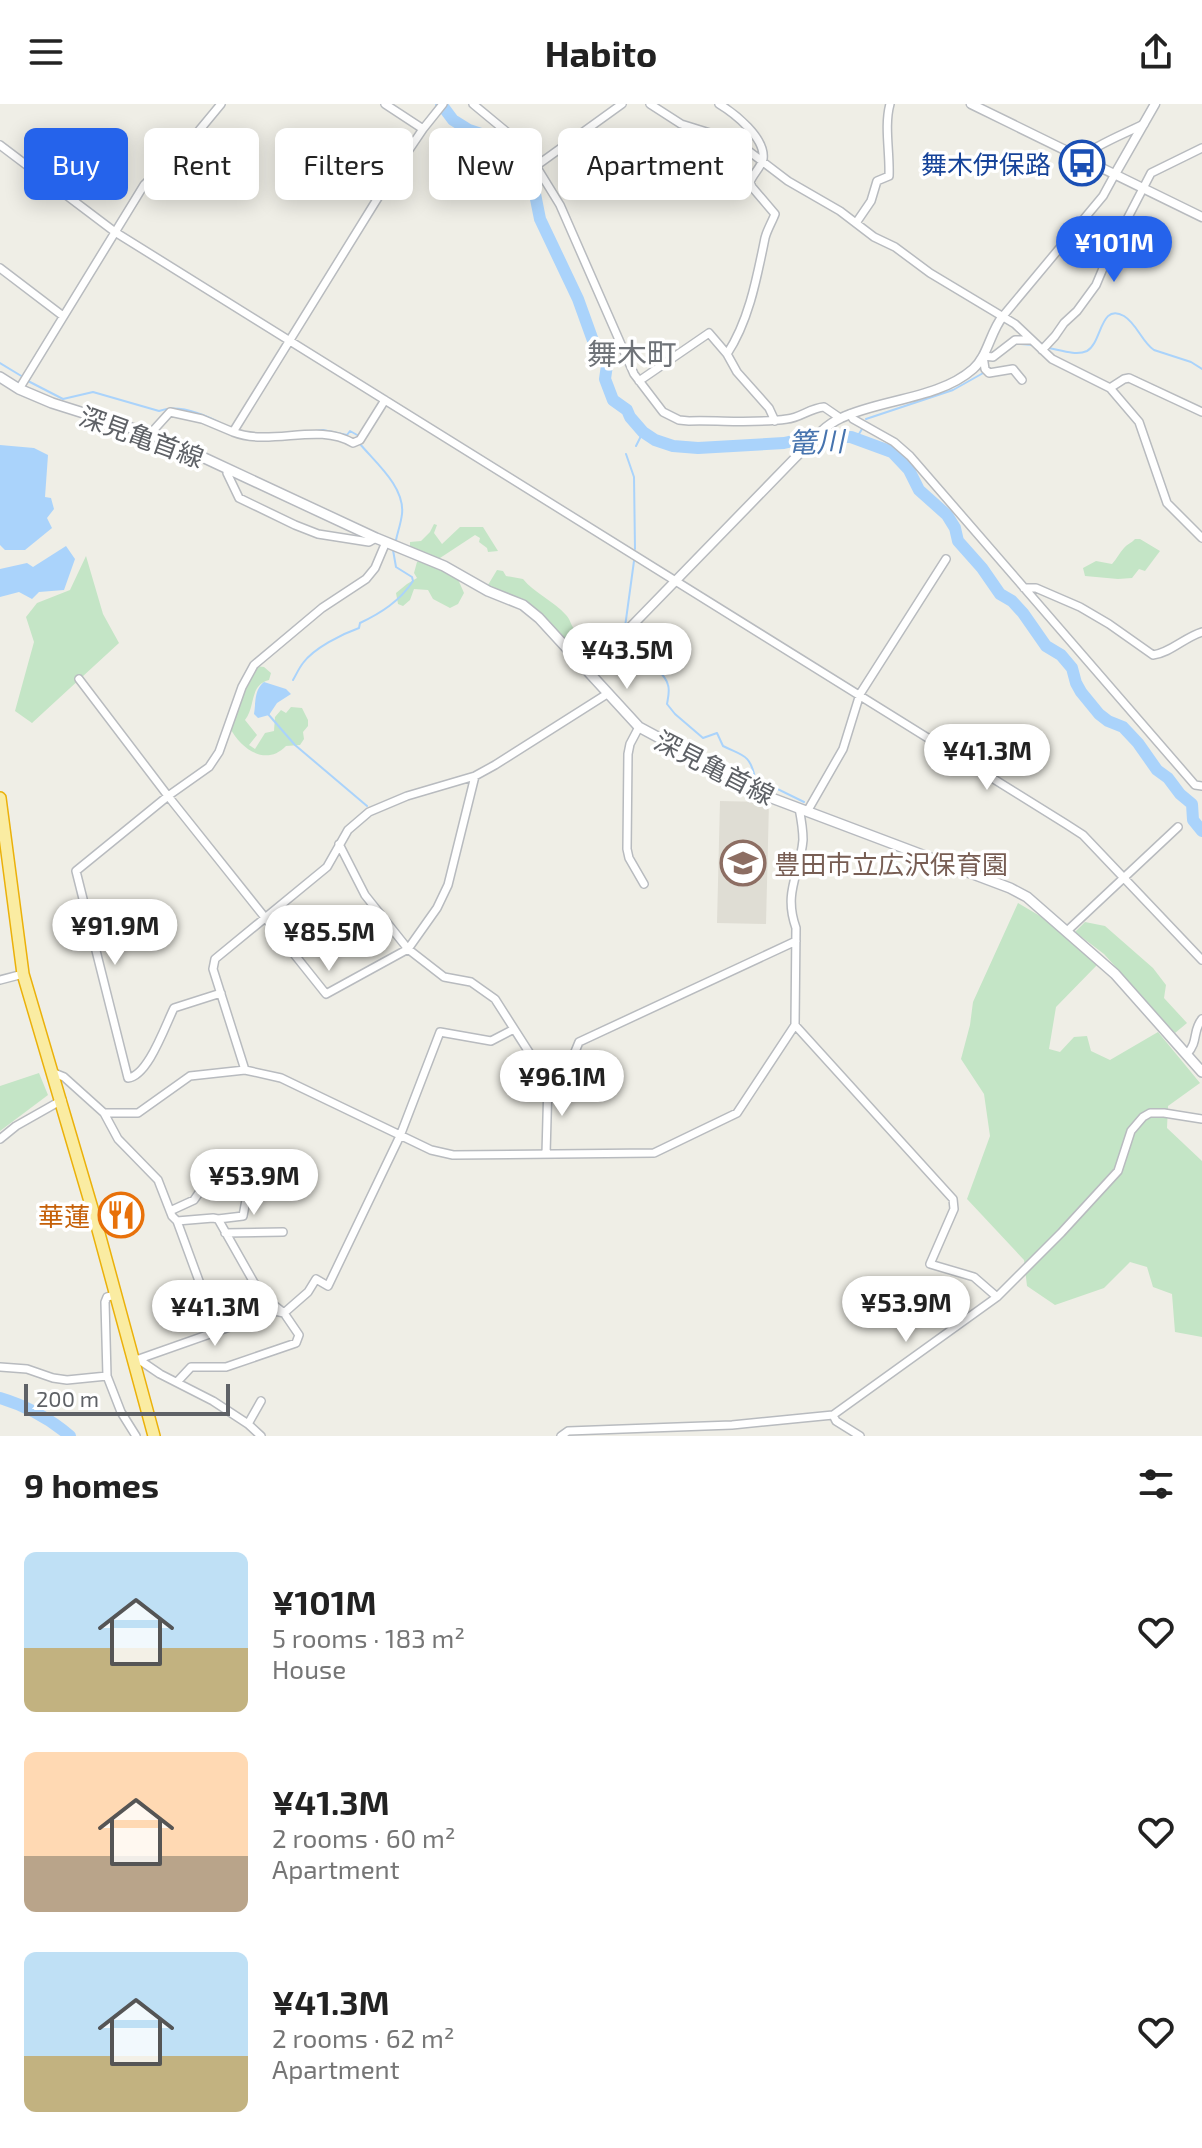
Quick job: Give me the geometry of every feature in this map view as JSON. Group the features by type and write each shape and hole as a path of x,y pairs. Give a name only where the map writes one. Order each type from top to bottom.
{"highway":[{"path":"0,798 23,974 136,1359 154,1436"}],"main road":[{"name":"深見亀首線","path":"0,377 23,382 52,403 150,434 444,566 474,584 523,605 539,618 639,727 769,797 1027,897 1124,983 1202,1072"}],"street":[{"path":"23,382 144,185 173,162 221,104"},
{"path":"385,104 424,128"},
{"path":"234,432 424,128 443,104"},
{"path":"473,104 502,128"},
{"path":"542,162 622,104"},
{"path":"650,104 681,124 726,138 762,160 788,181 874,237 1003,316 1052,359 1110,388 1139,422 1167,503 1202,538"},
{"path":"719,104 738,117 758,139 762,160 750,182 775,214 766,236 752,301 727,354"},
{"path":"856,223 871,201 877,181 889,176 886,118 890,104"},
{"path":"971,104 1202,217"},
{"path":"573,656 608,649 818,435 839,419 952,382 975,367 995,326 1103,196 1155,104"},
{"path":"1081,157 1097,145 1144,124"},
{"path":"0,145 115,232 1083,835 1202,960"},
{"path":"1042,350 1096,285 1142,187 1154,171 1202,148"},
{"path":"542,176 568,221 639,381 657,406 679,420 775,421 796,418 819,407 828,409 839,419"},
{"path":"0,268 63,316"},
{"path":"639,381 709,333 737,372 769,408 775,421"},
{"path":"983,356 993,357 1015,340 1030,340"},
{"path":"983,356 985,369 992,372 1013,369 1022,380"},
{"path":"1110,388 1129,378 1202,412"},
{"path":"150,434 170,412 202,419 246,437 331,435 353,443 358,441 385,400"},
{"path":"850,414 910,456 1195,785 1202,786"},
{"path":"228,469 236,495 263,510 318,534 369,542 376,538"},
{"path":"221,993 174,1008 146,1065 135,1077 128,1078 76,871 168,796 209,767 254,665 322,608 366,579 375,568 386,542"},
{"path":"104,1113 138,1113 190,1076 245,1070 281,1078 431,1150 453,1155 654,1153 737,1113 795,1025 796,928 789,901 803,841 804,809 843,749 860,694 946,559"},
{"path":"1024,588 1036,588 1080,607 1153,655 1202,632"},
{"path":"79,679 326,994 408,949 437,908 448,885 475,776"},
{"path":"245,1070 213,969 215,959 327,867 348,830 369,812 407,796 475,776 607,694"},
{"path":"639,727 628,754 627,849 644,884"},
{"path":"1067,931 1178,827"},
{"path":"339,844 365,895 408,949 444,977 471,982 495,999 548,1082 546,1154"},
{"path":"548,1082 570,1064 579,1042 796,941"},
{"path":"0,980 23,974"},
{"path":"1187,1054 1194,1046 1202,1019"},
{"path":"795,1025 953,1199 954,1209 930,1264 974,1277 997,1297"},
{"path":"284,1313 308,1292 316,1279 328,1286 400,1136 440,1032 491,1041 514,1029"},
{"path":"54,1073 64,1077 104,1113 118,1139 158,1180 177,1221 217,1330"},
{"path":"0,1139 16,1126 62,1100"},
{"path":"561,1436 568,1431 732,1425 833,1415 997,1297 1118,1171 1131,1131 1143,1117 1150,1113 1164,1113 1202,1119"},
{"path":"170,1211 194,1200 209,1178"},
{"path":"177,1221 243,1216 247,1195"},
{"path":"177,1382 191,1367 226,1367 296,1343 299,1335 284,1313 261,1295 218,1219"},
{"path":"225,1233 283,1232"},
{"path":"115,1295 107,1297 105,1302 107,1376 121,1412 136,1436"},
{"path":"136,1359 275,1311 284,1313"},
{"path":"136,1359 197,1391 261,1436"},
{"path":"0,1367 27,1369 67,1380 107,1376"},
{"path":"248,1424 261,1401"},
{"path":"833,1415 836,1421 860,1436"},
{"path":"731,1436 732,1425"}],"shaded area":[{"name":"豊田市立広沢保育園","path":"720,801 769,802 766,924 717,923"}],"green space":[{"path":"434,524 437,525 434,533 442,544 460,527 483,527 498,551 488,552 475,535 440,558 436,564 457,577 464,593 458,604 450,608 433,599 428,590 414,589 410,600 403,606 398,604 396,593 417,578 414,573 417,562 423,560 427,553 410,547 410,542 421,541"},
{"path":"1135,539 1160,551 1145,571 1139,569 1132,578 1085,576 1083,568 1096,561 1112,564"},
{"path":"86,556 103,614 119,643 32,723 15,711 34,642 26,617 37,603 70,590"},
{"path":"497,570 503,571 506,576 523,579 561,610 576,631 604,644 580,647 564,639 530,605 488,585"},
{"path":"256,666 264,667 271,673 269,680 258,686 245,720 257,735 249,745 255,749 265,733 274,731 275,717 281,710 286,713 291,707 302,708 308,720 300,745 286,746 270,755 262,755 241,743 230,728 245,684"},
{"path":"1018,903 1057,926 1097,965 1056,1007 1049,1049 1060,1052 1074,1037 1087,1036 1091,1051 1110,1060 1158,1032 1200,1083 1168,1106 1167,1128 1202,1161 1202,1337 1175,1332 1172,1294 1153,1287 1147,1267 1130,1262 1104,1288 1055,1305 1027,1286 1024,1260 967,1199 990,1136 984,1094 961,1059 973,1002"},
{"path":"1085,922 1105,926 1153,968 1166,985 1164,998 1187,1023 1175,1033 1104,954 1075,932"},
{"path":"39,1073 48,1095 0,1131 0,1086"}],"water":[{"path":"0,445 34,448 48,455 45,497 51,498 54,509 47,518 52,528 25,550 5,550 0,545"},
{"path":"66,546 75,559 64,590 39,592 32,599 19,592 0,597 0,569 27,563 33,567"},
{"path":"264,682 286,689 291,694 277,703 269,715 258,718 254,714 256,696"}],"waterway":[{"name":"篭川","path":"441,104 453,120 487,136 497,145 502,159 513,167 515,176 535,194 540,219 578,299 596,349 607,365 605,379 613,400 627,410 643,432 673,446 698,448 784,443 811,437 851,437 892,452 909,470 919,490 947,515 958,541 1000,594 1012,601 1046,646 1061,655 1072,668 1081,692 1099,714 1123,727 1157,770 1192,804 1193,820 1202,831"},
{"path":"1049,348 1073,353 1087,351 1106,319 1116,313 1129,319 1154,350 1191,362 1202,369"},
{"path":"1021,344 1032,345"},
{"path":"0,363 23,377"},
{"path":"866,419 953,390 985,372"},
{"path":"28,381 63,399 93,392 159,411 176,409 194,412 226,426"},
{"path":"851,437 862,429"},
{"path":"315,431 347,435 350,431 358,438"},
{"path":"636,446 643,432"},
{"path":"360,444 399,494 402,514 396,540"},
{"path":"626,454 634,477 635,549"},
{"path":"293,680 314,652 359,628 360,623 390,606 408,588 412,577 396,567 393,550"},
{"path":"625,627 634,561"},
{"path":"626,641 666,680 669,690 667,704 675,714 703,738 717,733 723,746 748,760 755,778 804,802"},
{"path":"268,714 295,745 367,806"},
{"path":"0,1398 37,1413 70,1436"}],"place":[{"name":"舞木伊保路","path":"1082,163"},
{"name":"豊田市立広沢保育園","path":"743,863"},
{"name":"華蓮","path":"121,1215"}],"district":[{"name":"舞木町","path":"632,353"}]}
